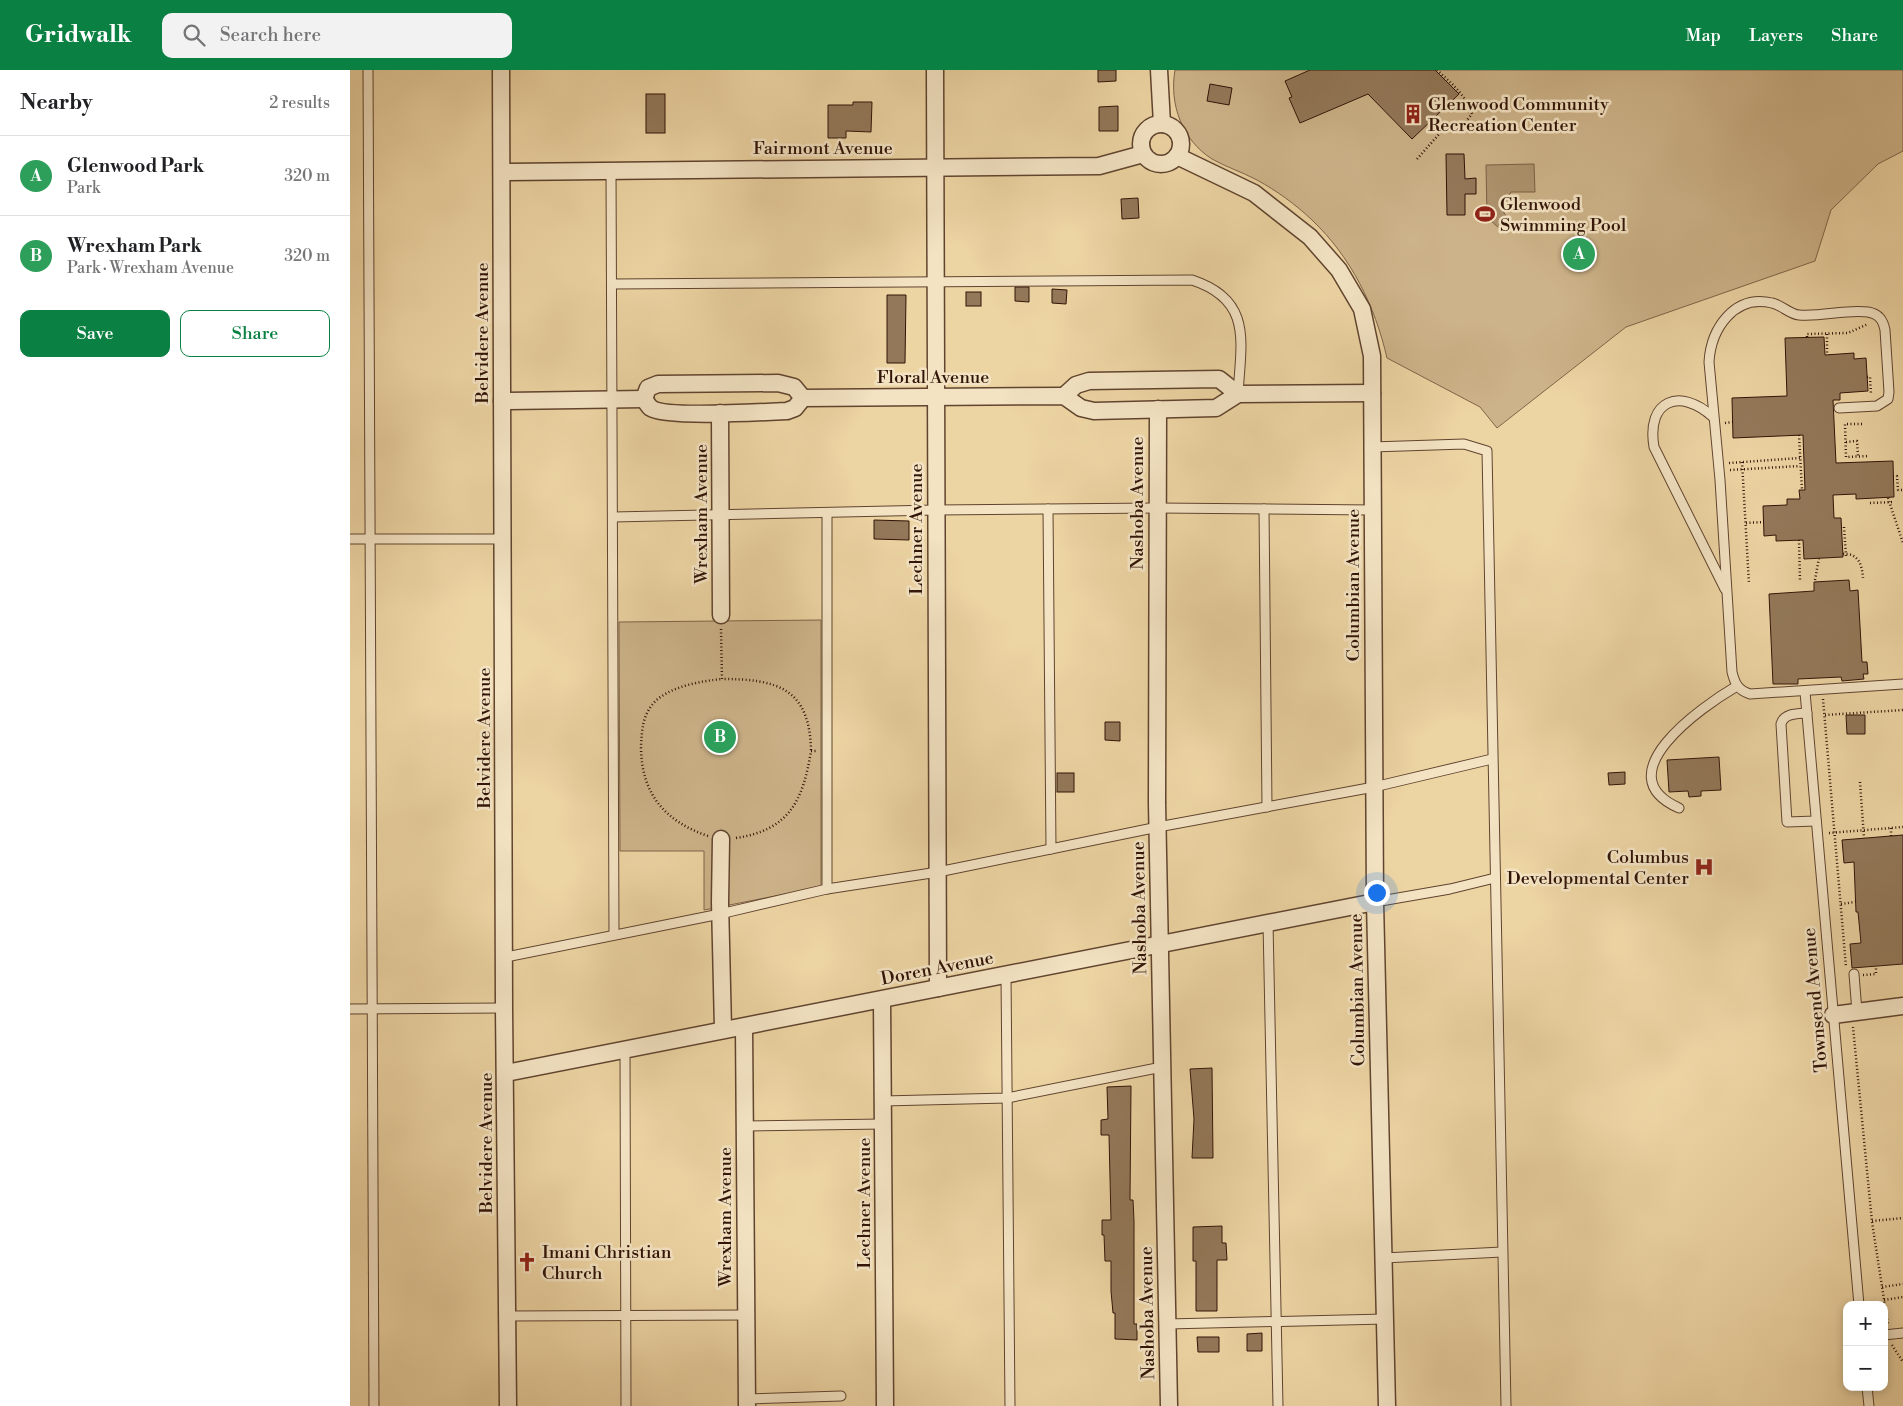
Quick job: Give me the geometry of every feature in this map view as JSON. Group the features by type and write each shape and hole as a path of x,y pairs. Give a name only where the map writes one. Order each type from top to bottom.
{"street":[{"name":"Belvidere Avenue","path":"501,70 506,957 504,1008 508,1406"},
{"name":"Lechner Avenue","path":"935,70 938,988"},
{"path":"1159,70 1162,124"},
{"path":"1162,124 1173,128 1180,138 1181,144 1178,156 1166,164 1153,163 1143,154 1141,142 1142,136 1150,127 1162,124"},
{"name":"Fairmont Avenue","path":"502,172 611,169 1099,166 1143,154"},
{"path":"1178,156 1254,193 1310,237 1338,270 1362,309 1372,356 1372,393 1238,394 1216,408 1094,411 1081,408 1064,396 1076,384 1088,381 1219,379 1238,394"},
{"path":"778,383 794,387 804,398 795,408 787,412 720,413 662,412 651,408 644,399 648,388 658,384 778,383"},
{"name":"Columbian Avenue","path":"1372,393 1375,902 1387,1406"},
{"name":"Floral Avenue","path":"804,398 1064,396"},
{"path":"502,401 644,399"},
{"name":"Nashoba Avenue","path":"1158,410 1159,945 1169,1406"},
{"name":"Wrexham Avenue","path":"720,413 721,615"},
{"path":"721,839 720,914 724,1029"},
{"name":"Doren Avenue","path":"506,1073 1375,902"},
{"name":"Lechner Avenue","path":"882,1000 885,1406"},
{"path":"1833,1014 1903,1006"},
{"name":"Wrexham Avenue","path":"744,1027 747,1402"}],"lane":[{"path":"368,70 374,1406"},
{"path":"611,169 614,934"},
{"path":"612,284 936,280 1192,280 1213,287 1234,308 1241,333 1238,394"},
{"path":"1839,408 1883,404 1889,392 1885,330 1883,321 1880,318 1870,312 1798,315 1773,303 1760,301 1735,310 1724,318 1716,331 1710,347 1713,417 1732,672 1741,691 1750,694 1805,692 1903,684"},
{"path":"1713,417 1693,402 1674,401 1665,404 1658,410 1654,418 1652,436 1654,447 1727,592"},
{"path":"1372,447 1464,444 1487,451 1506,1406"},
{"path":"613,517 936,510 1157,508 1373,510"},
{"path":"1264,509 1268,807"},
{"path":"1048,510 1051,849"},
{"path":"827,513 827,889"},
{"path":"350,539 503,539"},
{"path":"1679,808 1656,794 1650,780 1651,768 1657,754 1703,708 1737,686"},
{"name":"Townsend Avenue","path":"1805,692 1859,1301"},
{"path":"1807,713 1787,716 1781,724 1787,822 1816,821"},
{"path":"506,957 720,914 827,889 938,872 1158,827 1374,787 1492,759"},
{"path":"1375,902 1450,889 1494,878"},
{"path":"1268,923 1278,1406"},
{"path":"1854,974 1857,1012"},
{"path":"1006,975 1010,1406"},
{"path":"350,1009 504,1008"},
{"path":"625,1049 626,1406"},
{"path":"883,1101 1007,1098 1162,1067"},
{"path":"744,1126 883,1124"},
{"path":"1384,1258 1502,1252"},
{"path":"508,1316 746,1315"},
{"path":"1167,1324 1385,1320"},
{"path":"1888,1335 1903,1333"},
{"path":"1867,1391 1869,1406"},
{"path":"747,1402 841,1396"}],"path":[{"path":"1417,159 1441,132 1463,125 1472,114 1469,104 1462,94 1437,70"},
{"path":"1807,337 1807,334 1848,333 1880,318"},
{"path":"1827,334 1827,355"},
{"path":"1867,377 1870,377 1872,406"},
{"path":"1862,424 1846,424 1846,457 1869,456"},
{"path":"1799,435 1802,490"},
{"path":"1846,442 1857,441 1858,456"},
{"path":"1718,467 1742,462 1800,458"},
{"path":"1772,460 1773,468"},
{"path":"1758,461 1758,469"},
{"path":"1742,462 1749,584"},
{"path":"1718,467 1758,469 1800,466"},
{"path":"1893,476 1897,476 1898,490 1903,490"},
{"path":"1888,498 1903,543"},
{"path":"1870,503 1894,502"},
{"path":"1746,523 1764,522"},
{"path":"1844,528 1845,555 1854,556 1861,562 1863,578"},
{"path":"1799,540 1800,580"},
{"path":"1815,580 1819,558"},
{"path":"721,615 722,679"},
{"path":"722,679 755,679 770,682 781,687 795,699 805,714 811,736 811,751 804,788 792,809 770,828 752,836 721,839 692,831 669,817 649,790 641,766 642,725 652,704 673,690 696,682 722,679"},
{"path":"1824,715 1903,710"},
{"path":"811,751 827,750"},
{"path":"1860,782 1864,838"},
{"path":"1817,834 1903,827"},
{"path":"1891,828 1892,836"},
{"path":"1841,904 1855,902"},
{"path":"1872,1221 1903,1218"},
{"path":"1882,1287 1903,1284"},
{"path":"1884,1300 1903,1297"}],"shaded area":[{"path":"1175,70 1903,70 1903,151 1878,164 1831,210 1815,261 1626,327 1497,428 1480,407 1387,358 1376,320 1360,283 1326,234 1306,214 1279,193 1257,180 1212,159 1193,142 1180,120 1176,108 1174,96"},
{"path":"1534,164 1535,192 1511,192 1502,209 1509,222 1501,230 1487,217 1486,165"},
{"path":"821,620 821,887 704,910 704,851 620,851 619,622"}],"building":[{"path":"1098,70 1116,70 1116,81 1098,82"},
{"name":"Glenwood Community Recreation Center","path":"1310,70 1435,70 1459,94 1412,139 1368,94 1300,123 1289,98 1292,97 1285,81"},
{"path":"1210,84 1232,88 1229,105 1207,101"},
{"path":"646,94 665,94 665,133 646,133"},
{"path":"853,102 872,102 871,132 846,131 846,138 828,138 828,105 853,105"},
{"path":"1118,106 1118,131 1099,131 1099,107"},
{"path":"1446,154 1464,154 1465,179 1476,178 1476,194 1465,194 1465,215 1447,215"},
{"path":"1138,198 1139,218 1122,219 1121,199"},
{"path":"1015,287 1029,287 1029,302 1015,301"},
{"path":"1052,289 1067,290 1066,304 1052,303"},
{"path":"966,292 981,292 981,306 966,306"},
{"path":"887,295 906,295 905,363 887,363"},
{"path":"1824,337 1825,355 1854,353 1854,359 1866,358 1868,391 1840,393 1840,400 1833,400 1836,463 1893,461 1894,497 1856,499 1856,494 1833,495 1834,518 1841,518 1843,557 1804,559 1803,540 1776,541 1776,535 1764,536 1763,506 1787,505 1787,499 1800,499 1799,490 1805,490 1803,435 1733,438 1732,398 1787,396 1785,338"},
{"path":"874,520 909,521 909,540 874,539"},
{"path":"1849,580 1850,591 1858,590 1862,662 1867,662 1868,674 1863,674 1864,679 1842,681 1841,677 1798,679 1798,684 1773,684 1769,594 1814,591 1814,582"},
{"path":"1846,715 1865,715 1865,734 1847,734"},
{"path":"1105,722 1120,722 1120,741 1105,740"},
{"path":"1719,757 1721,790 1701,791 1701,796 1689,797 1688,791 1669,792 1667,760"},
{"path":"1625,772 1625,784 1609,785 1608,773"},
{"path":"1057,773 1074,773 1074,792 1057,792"},
{"path":"1903,835 1903,964 1852,968 1850,944 1861,943 1858,912 1856,912 1854,862 1844,863 1842,840"},
{"path":"1212,1068 1213,1158 1192,1158 1194,1119 1190,1069"},
{"path":"1131,1086 1130,1200 1133,1200 1134,1324 1137,1324 1137,1340 1115,1339 1115,1313 1113,1313 1111,1291 1111,1261 1105,1261 1104,1235 1102,1235 1102,1220 1111,1220 1109,1135 1101,1135 1101,1120 1108,1119 1107,1087"},
{"path":"1222,1226 1222,1243 1226,1243 1227,1260 1217,1260 1217,1311 1196,1311 1196,1261 1193,1261 1193,1227"},
{"path":"1262,1333 1262,1351 1247,1351 1247,1334"},
{"path":"1197,1337 1219,1337 1219,1352 1198,1352"}],"place":[{"name":"Glenwood Community Recreation Center","path":"1413,114"},
{"name":"Glenwood Swimming Pool","path":"1485,214"},
{"name":"Glenwood Park","path":"1579,254"},
{"name":"Wrexham Park","path":"720,737"},
{"name":"Columbus Developmental Center","path":"1704,867"},
{"name":"Imani Christian Church","path":"527,1262"}]}
